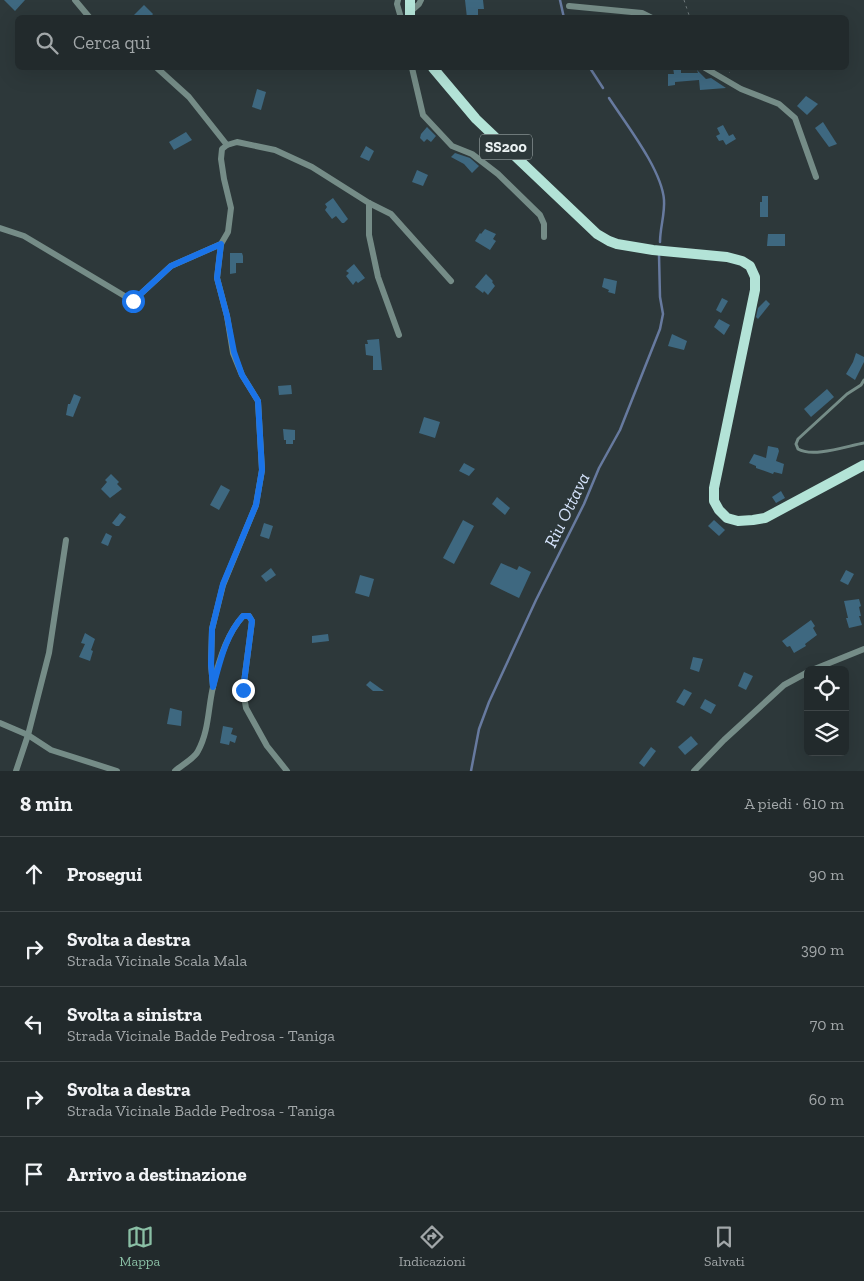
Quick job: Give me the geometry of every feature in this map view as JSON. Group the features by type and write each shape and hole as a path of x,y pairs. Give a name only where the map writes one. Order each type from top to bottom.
{"main road":[{"path":"407,15 410,0"},
{"name":"SS200","path":"435,70 476,119 598,234 617,244 653,250 727,257 742,261 750,266 755,277 755,290 714,488 714,501 727,518 738,521 765,518 864,464"}],"street":[{"path":"75,0 88,15"},
{"path":"398,0 397,4 406,15"},
{"path":"408,15 421,0"},
{"path":"569,6 642,13 646,15"},
{"path":"159,70 189,97 227,145"},
{"path":"412,70 423,115 452,146 472,154 498,174 540,215 544,224 544,237"},
{"path":"708,70 741,90 779,104 794,118 816,177"},
{"path":"213,687 211,664 212,629 223,584 256,505 262,470 258,401 242,375 234,352 217,278 221,244 228,232 231,208 224,179 222,149 227,145 237,142 275,150 312,167 369,203 391,214 451,281"},
{"path":"369,203 368,235 378,277 399,335"},
{"path":"0,228 24,236 133,301 171,266 221,244"},
{"path":"16,771 28,736 49,653 66,540"},
{"path":"176,771 198,752 209,717 213,687 225,647 234,626 243,616 249,616 252,621 243,690 246,708 267,746 287,771"},
{"path":"822,666 864,649"},
{"path":"694,771 724,740 784,685 804,674"},
{"path":"0,723 28,736 50,750 117,771"}],"lane":[{"path":"864,380 861,385 847,394 798,439 796,444 801,451 814,453 864,443"}],"path":[{"path":"684,0 689,15"}],"building":[{"path":"4,0 25,0 15,11"},
{"path":"465,0 483,0 484,9 478,9 478,15 467,15"},
{"path":"144,5 153,14 152,15 134,15"},
{"path":"673,70 681,70 681,73 698,73 697,70 706,79 711,78 726,88 700,90 699,80 675,82 675,85 668,86 668,74 674,74"},
{"path":"257,89 266,92 261,110 252,107"},
{"path":"806,96 818,104 807,115 797,106"},
{"path":"823,122 837,144 829,147 815,128"},
{"path":"723,125 729,136 733,134 736,139 726,145 723,140 719,141 716,136 720,134 717,128"},
{"path":"427,127 436,136 431,142 427,139 424,142 420,138"},
{"path":"186,132 192,140 174,150 169,142"},
{"path":"366,146 374,151 369,161 360,157"},
{"path":"455,153 470,158 479,166 472,173 464,164 451,157"},
{"path":"417,170 428,175 423,186 412,182"},
{"path":"762,196 768,196 768,217 760,217"},
{"path":"333,198 348,219 344,223 336,216 332,219 325,210 327,207 325,204"},
{"path":"485,229 496,234 493,239 496,241 490,250 475,241"},
{"path":"768,234 785,234 785,246 767,246"},
{"path":"230,253 242,253 243,263 236,263 236,273 230,274"},
{"path":"354,264 365,278 358,283 356,281 353,285 346,276 349,273 346,271"},
{"path":"486,274 495,286 488,295 475,287"},
{"path":"604,278 617,281 615,294 608,292 609,290 602,287"},
{"path":"722,298 728,301 721,313 716,310"},
{"path":"766,300 770,304 758,319 756,317 758,308"},
{"path":"719,319 730,325 724,335 714,327"},
{"path":"672,334 687,341 684,350 668,346"},
{"path":"379,339 382,370 373,370 373,356 366,355 365,344 368,344 367,340"},
{"path":"856,353 864,357 864,362 855,380 846,374"},
{"path":"291,385 292,394 279,395 278,386"},
{"path":"827,389 834,397 811,417 804,409"},
{"path":"74,394 81,397 73,417 66,415 68,404 70,404"},
{"path":"424,417 440,422 435,438 419,433"},
{"path":"283,429 295,430 293,444 286,444"},
{"path":"768,446 778,448 776,461 784,464 782,474 774,472 773,474 756,468 756,466 749,463 754,454 766,458"},
{"path":"464,463 475,469 469,476 459,471"},
{"path":"111,474 119,482 117,484 122,489 110,498 101,489 107,482 105,480"},
{"path":"221,485 230,490 219,510 210,505"},
{"path":"781,491 785,498 776,503 772,497"},
{"path":"497,497 510,508 505,515 492,504"},
{"path":"120,513 126,517 119,526 116,526 112,523"},
{"path":"463,520 474,526 454,564 443,558"},
{"path":"714,520 725,530 719,536 708,526"},
{"path":"264,523 273,526 269,539 260,536"},
{"path":"106,533 112,536 108,546 101,543"},
{"path":"501,563 517,570 519,566 531,572 519,598 490,584"},
{"path":"271,568 276,575 266,582 261,576"},
{"path":"846,570 854,574 848,585 840,581"},
{"path":"360,575 374,579 369,597 355,593"},
{"path":"859,599 861,616 859,616 862,625 849,628 844,601"},
{"path":"811,620 817,635 805,644 806,646 794,653 790,646 787,647 782,641"},
{"path":"85,633 95,639 90,661 79,657 85,644 81,643"},
{"path":"328,634 329,641 312,643 312,636"},
{"path":"693,657 703,659 699,672 690,669"},
{"path":"744,672 753,676 746,690 738,686"},
{"path":"370,681 384,691 373,691 366,685"},
{"path":"684,689 692,693 684,706 676,702"},
{"path":"705,699 716,705 711,714 700,708"},
{"path":"170,708 182,711 181,726 167,724"},
{"path":"223,726 233,728 231,734 237,736 235,743 230,741 229,745 220,743"},
{"path":"691,736 698,744 685,755 678,747"},
{"path":"651,747 656,751 644,767 639,763"}],"waterway":[{"name":"Riu Ottava","path":"560,0 563,15"},
{"name":"Riu Ottava","path":"591,70 603,88"},
{"name":"Riu Ottava","path":"609,98 650,161 662,188 664,205 660,242"},
{"name":"Riu Ottava","path":"471,771 479,729 489,702 536,600 584,504 599,468 620,430 660,329 663,314 660,297 659,255"}],"route":[{"path":"133,301 171,266 221,244 217,278 234,352 242,375 258,401 262,470 256,505 223,584 212,629 211,664 213,687 225,647 234,626 243,616 249,616 252,621 243,690"}]}
